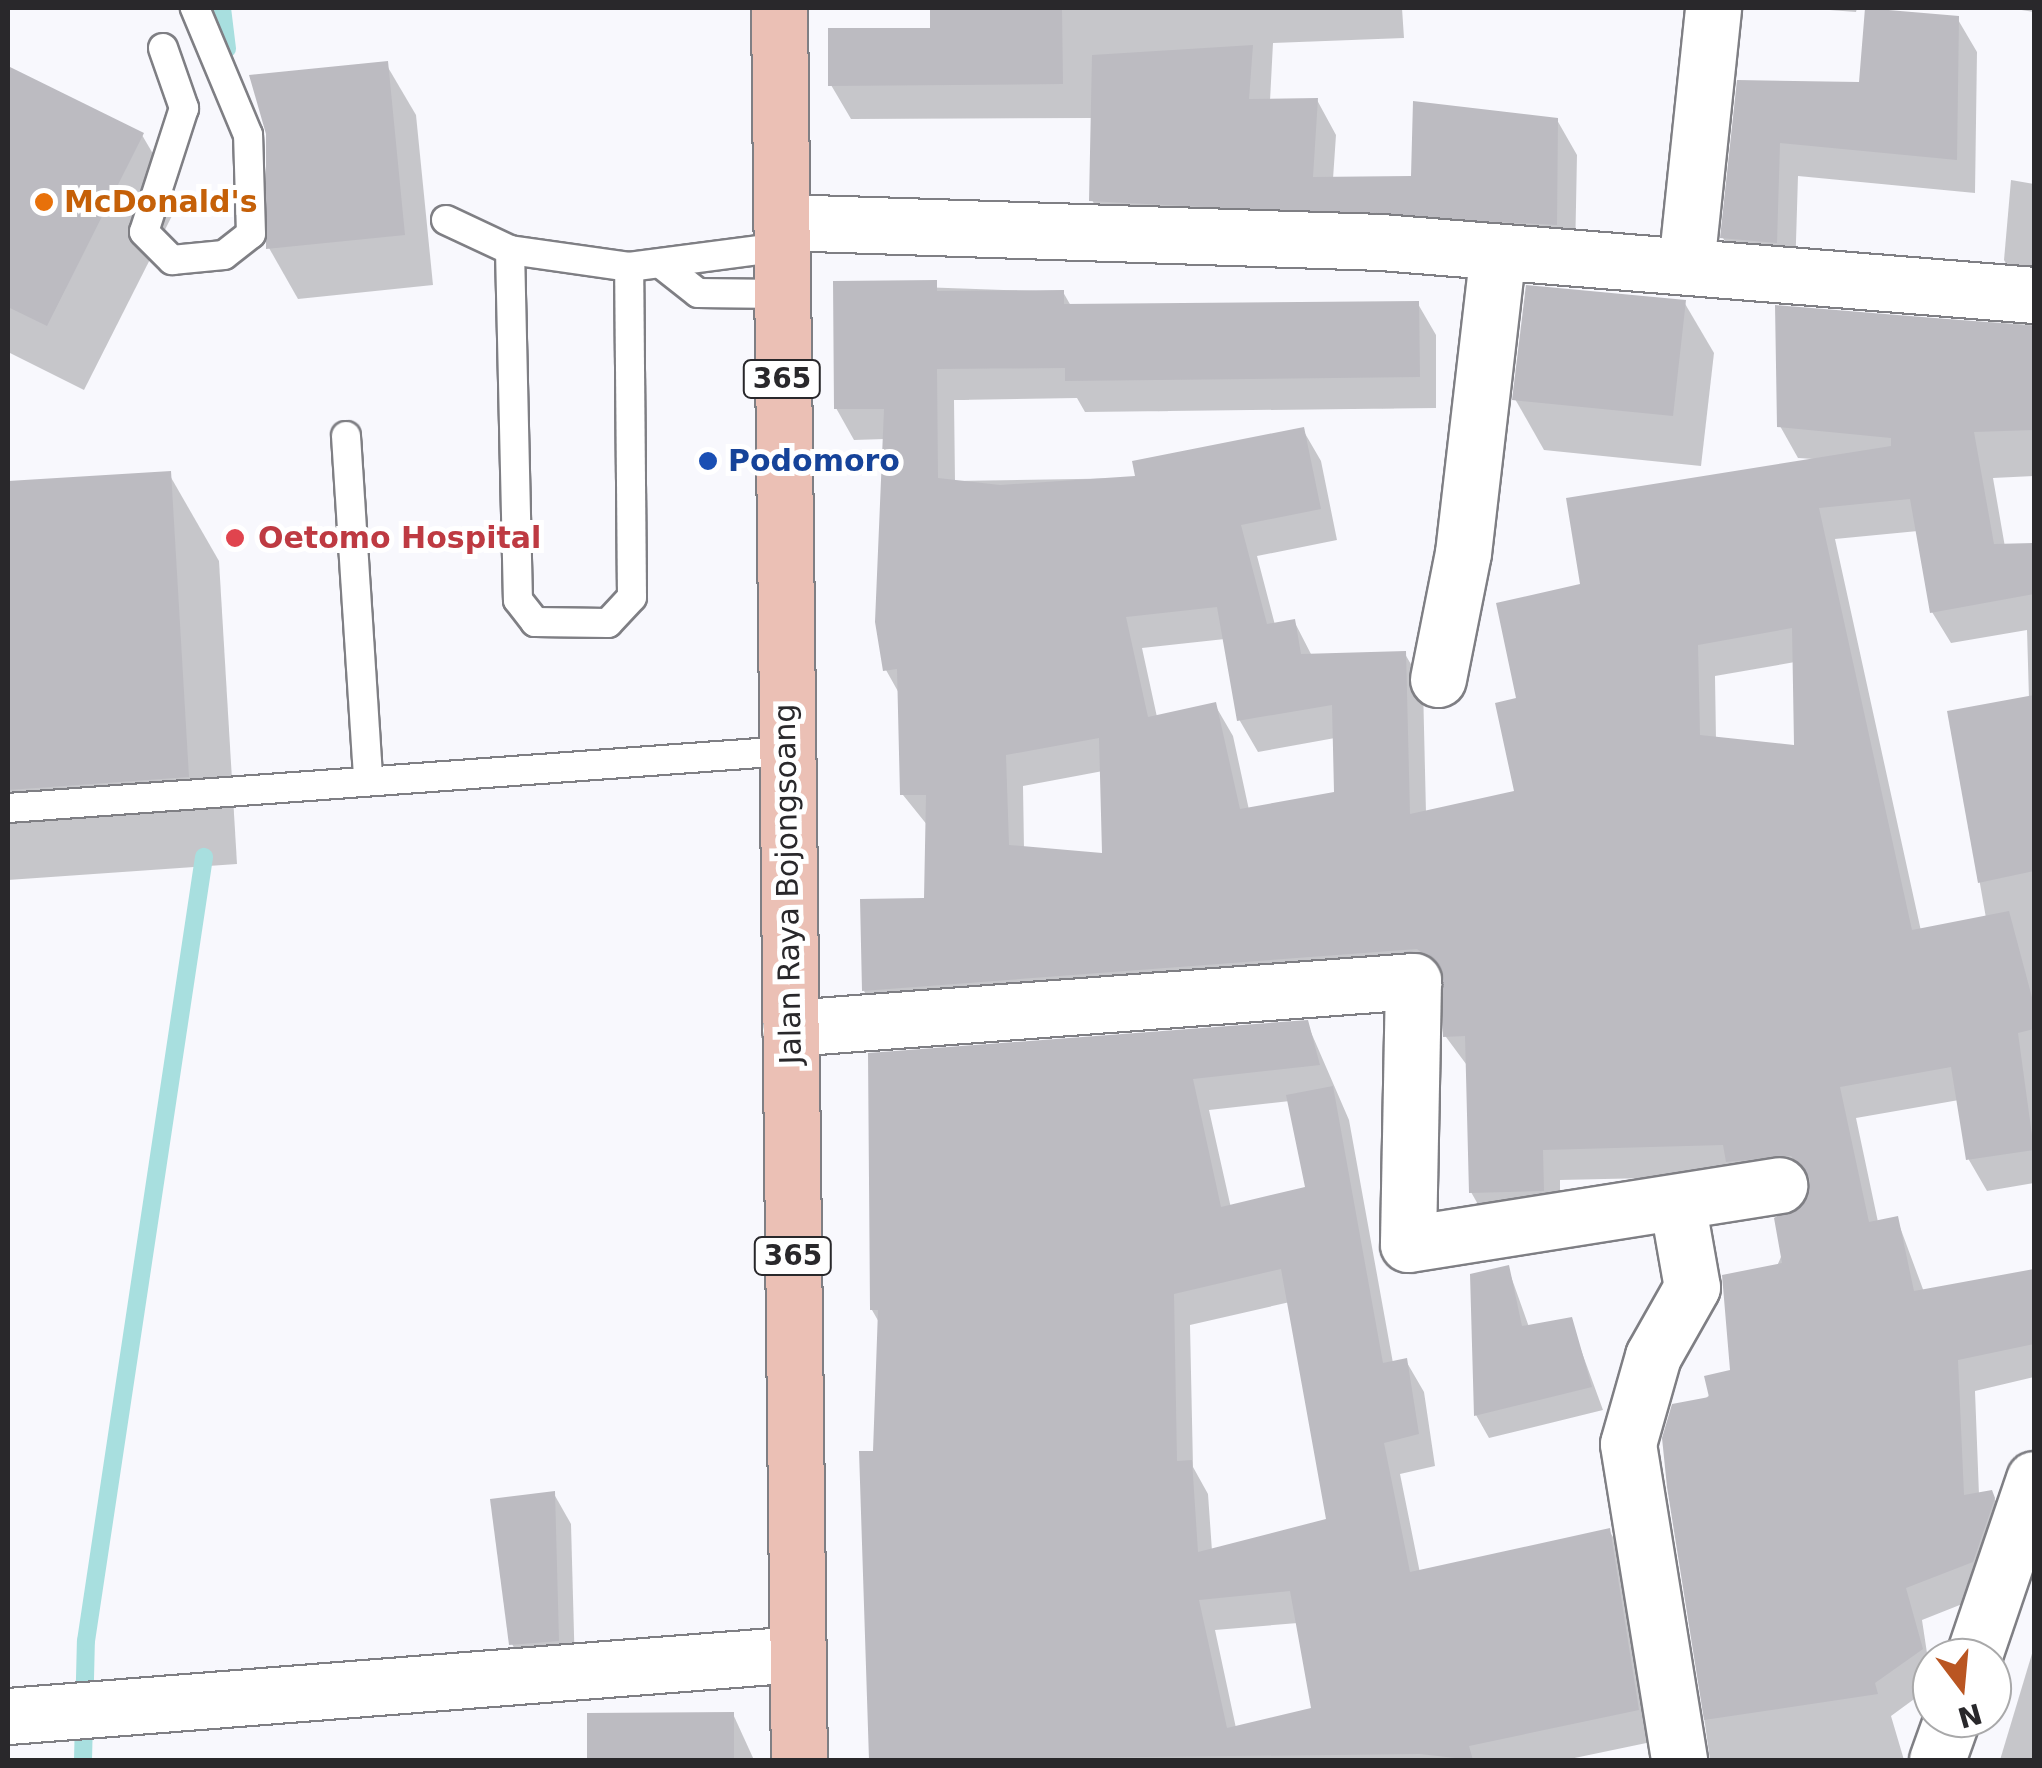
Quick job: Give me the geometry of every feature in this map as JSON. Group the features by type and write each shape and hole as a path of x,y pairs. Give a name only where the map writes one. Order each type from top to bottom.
{"main road":[{"name":"Jalan Raya Bojongsoang","path":"779,8 799,1760"}],"street":[{"path":"1686,266 1713,8"},
{"path":"1438,679 1463,552 1498,252"},
{"path":"782,254 1498,252 2034,295"},
{"path":"790,1028 1413,981 1408,1244 1780,1185"},
{"path":"1677,1202 1692,1287 1653,1356 1628,1444 1679,1760"},
{"path":"1980,1638 2034,1479"},
{"path":"8,1716 91,1704 798,1654"}],"lane":[{"path":"163,48 184,108 144,232 172,260 224,255 251,234 248,135 196,8"},
{"path":"446,220 510,250 629,267 664,267 696,252 782,254"},
{"path":"510,250 518,600 534,622 608,623 632,597 629,267"},
{"path":"664,267 698,294 782,254"},
{"path":"346,436 368,780"},
{"path":"8,808 786,751"}],"building":[{"path":"930,8 1062,8 1063,84 828,86 828,28 930,28"},
{"path":"1865,8 1959,16 1957,160 1780,143 1777,243 1720,238 1737,80 1859,82"},
{"path":"1253,45 1249,99 1318,98 1313,177 1411,176 1413,101 1558,118 1557,225 1089,201 1092,55"},
{"path":"388,61 405,235 266,249 266,134 249,75"},
{"path":"8,66 144,133 47,326 8,307"},
{"path":"937,280 937,291 1064,290 1064,304 1419,301 1420,377 1065,381 1065,368 937,369 938,478 1000,485 1135,476 1132,461 1304,427 1321,509 1241,525 1267,624 1295,619 1301,654 1406,651 1410,814 1514,791 1495,703 1516,698 1496,603 1580,584 1566,498 1891,446 1891,438 1777,427 1775,305 2032,326 2034,430 1974,432 1994,544 2034,543 2034,594 1930,613 1910,499 1819,508 1912,930 2009,911 2034,1005 2034,1029 2018,1033 2034,1150 1966,1160 1951,1067 1840,1087 1869,1222 1898,1216 1914,1291 2034,1269 2034,1344 1958,1360 1964,1495 1992,1490 1995,1498 1973,1562 1906,1588 1920,1638 1912,1638 1912,1657 1875,1683 1878,1694 1704,1720 1662,1438 1672,1404 1709,1397 1704,1376 1730,1370 1722,1275 1782,1263 1774,1218 1808,1197 1810,1179 1791,1156 1726,1162 1723,1145 1543,1150 1544,1191 1469,1193 1465,1036 1443,1037 1440,966 1417,949 862,991 860,899 924,898 926,795 900,795 897,669 883,671 875,622 884,409 834,409 833,281","holes":["1217,607 1237,721 1332,705 1334,792 1240,809 1216,702 1148,717 1126,617","1792,628 1794,745 1700,735 1698,645","1099,738 1102,853 1009,845 1006,755"]},
{"path":"1526,285 1686,300 1673,416 1512,400"},
{"path":"171,471 189,777 8,790 8,481"},
{"path":"2034,695 2034,871 1978,883 1947,711"},
{"path":"1308,1020 1320,1065 1193,1079 1221,1207 1305,1187 1286,1095 1333,1086 1383,1363 1407,1358 1419,1434 1384,1443 1410,1572 1610,1528 1639,1710 1469,1746 1473,1760 1420,1754 869,1760 859,1451 873,1451 878,1310 870,1310 868,1053","holes":["1281,1269 1326,1519 1198,1552 1192,1460 1177,1461 1174,1294","1290,1591 1311,1708 1227,1728 1199,1600"]},
{"path":"1509,1265 1522,1326 1572,1317 1592,1387 1474,1416 1470,1274"},
{"path":"555,1491 559,1641 509,1645 490,1499"},
{"path":"734,1712 734,1760 587,1760 587,1713"}],"waterway":[{"path":"222,8 227,49"},
{"path":"83,1760 86,1641 204,857"}],"place":[{"name":"McDonald's","path":"44,202"},
{"name":"Podomoro","path":"708,461"},
{"name":"Oetomo Hospital","path":"235,538"}]}
